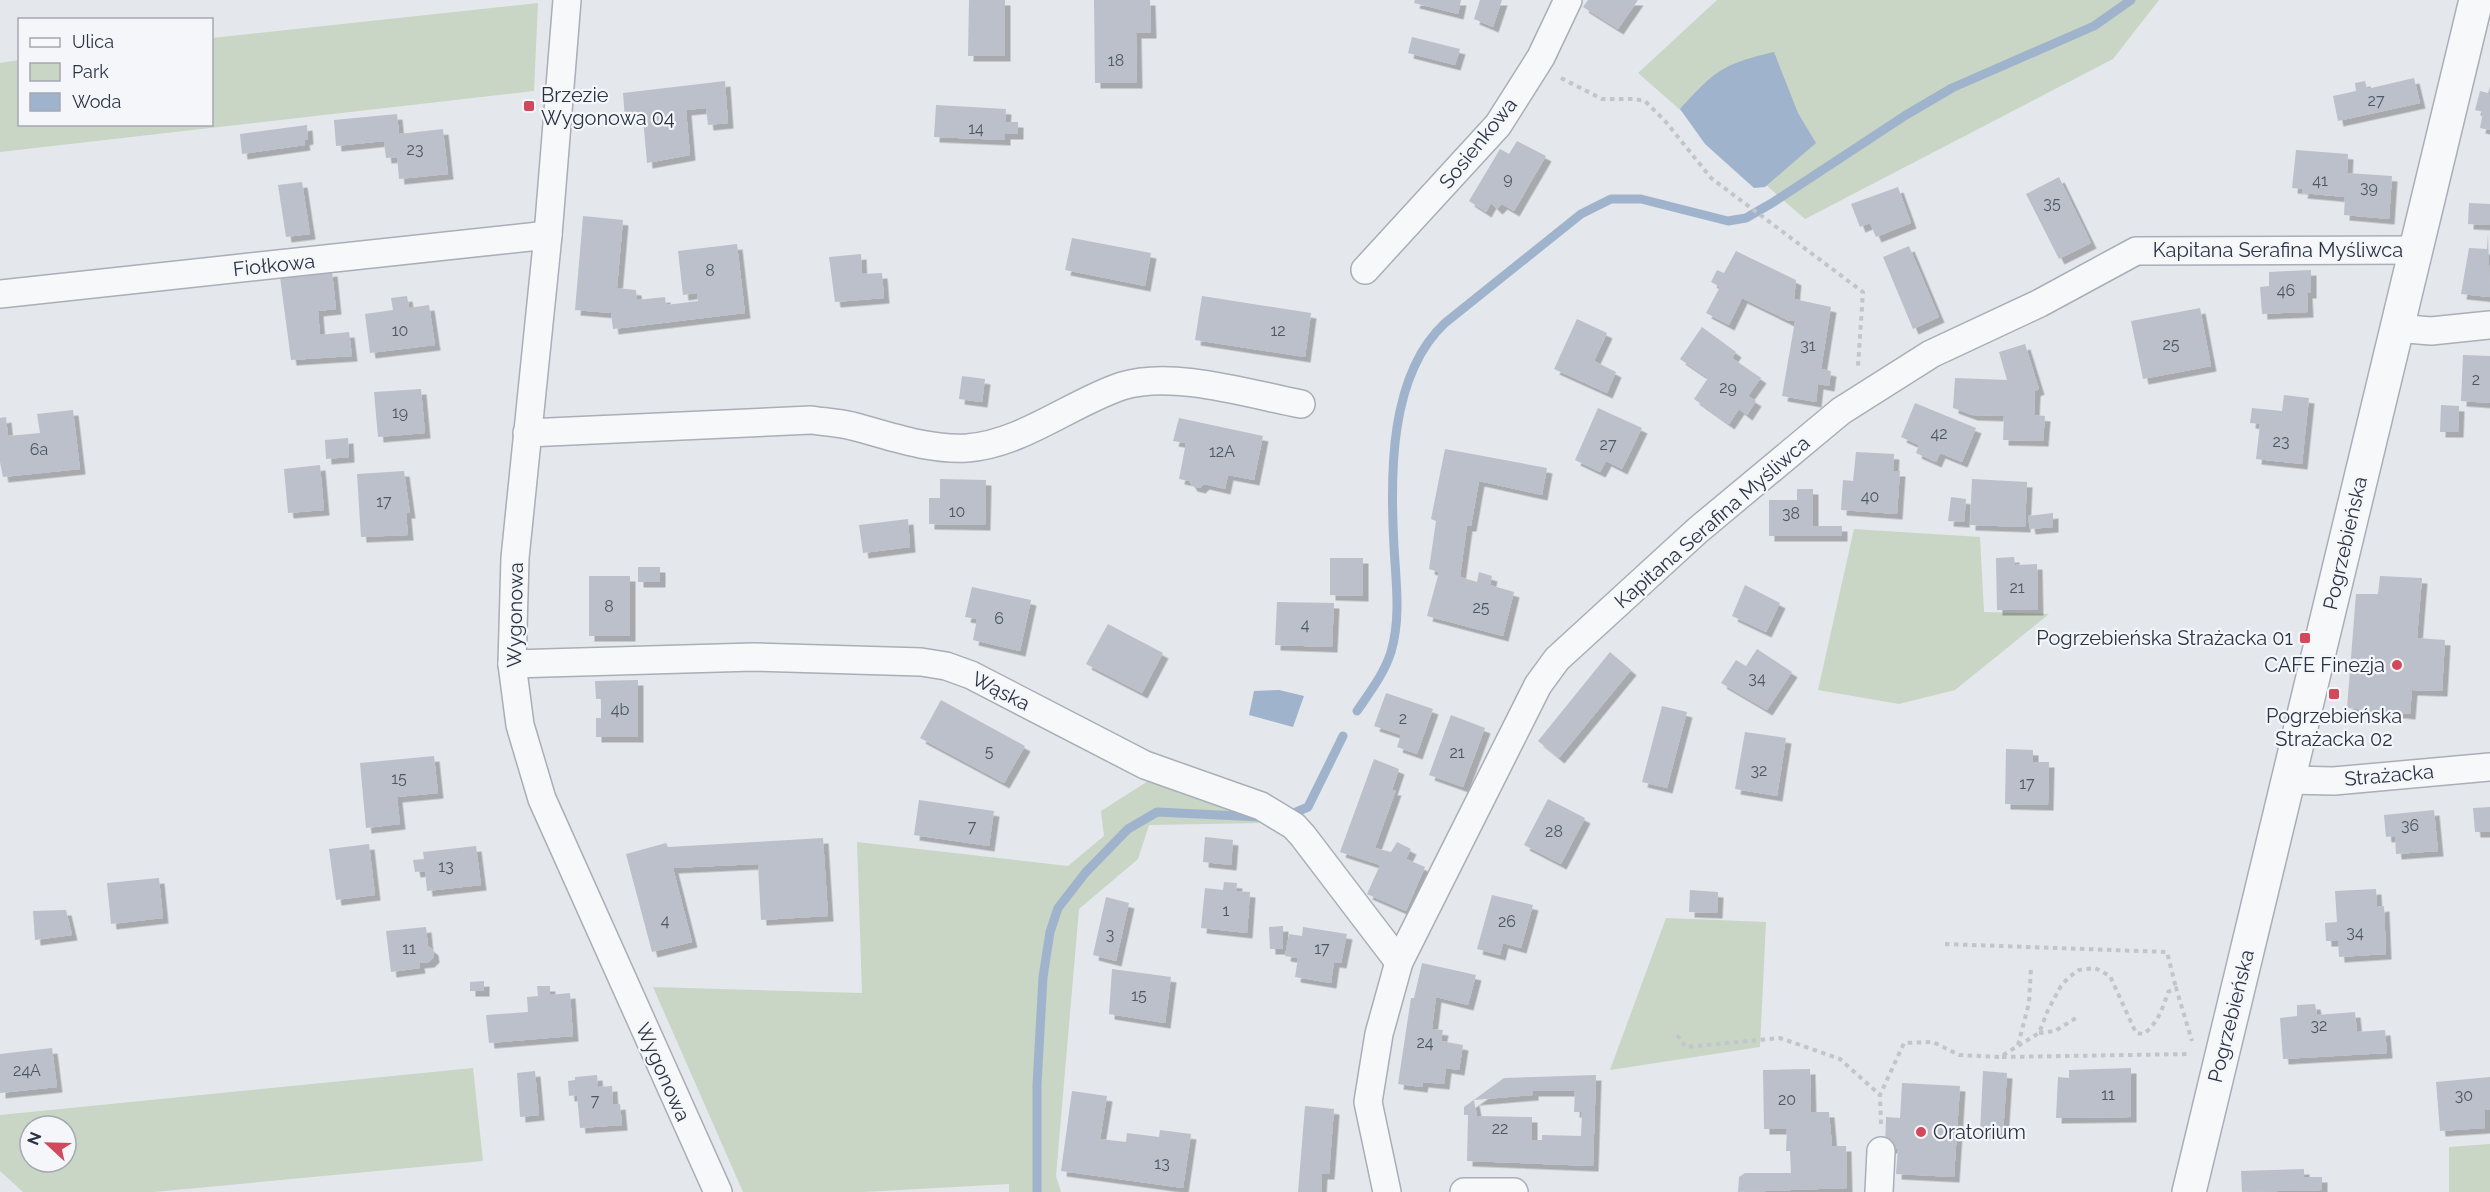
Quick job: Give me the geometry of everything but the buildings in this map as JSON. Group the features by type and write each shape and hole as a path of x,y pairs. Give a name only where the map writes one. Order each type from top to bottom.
{"street":[{"name":"Wygonowa","path":"567,0 548,235 515,558 512,664 520,725 542,799 718,1192"},
{"name":"Sosienkowa","path":"1365,270 1498,125 1536,66 1568,0"},
{"name":"Pogrzebieńska","path":"2189,1192 2476,0"},
{"name":"Fiołkowa","path":"0,294 548,235"},
{"name":"Kapitana Serafina Myśliwca","path":"1387,1192 1368,1102 1379,1034 1399,962 1522,712 1557,659 1698,530 1841,411 1931,354 2040,303 2136,251 2415,250"},
{"path":"2396,328 2431,331 2490,325"},
{"path":"527,433 812,420 849,425 915,444 939,448 968,448 990,445 1108,392 1145,381 1175,380 1301,404"},
{"name":"Wąska","path":"512,664 753,657 921,662 946,666 971,675 1145,765 1261,806 1294,826 1399,962"},
{"name":"Strażacka","path":"2288,780 2334,781 2490,767"},
{"path":"1879,1192 1881,1151"},
{"path":"1464,1192 1468,1190 1514,1192"}],"path":[{"path":"1536,66 1602,99 1645,101 1665,121 1711,178 1863,292 1858,372"},
{"path":"1945,944 2167,952 2193,1044"},
{"path":"2018,1046 2029,1003 2031,967"},
{"path":"2039,1033 2061,986 2079,970 2095,968 2110,976 2136,1033 2143,1034 2150,1029 2163,1009 2168,992 2176,988"},
{"path":"2000,1057 2039,1033 2055,1031 2076,1018"},
{"path":"1677,1035 1686,1047 1780,1038 1840,1059 1881,1095 1904,1043 1934,1042 1959,1055 2000,1057 2196,1054"}],"green space":[{"path":"1717,0 2159,0 2113,59 1805,219 1638,73"},
{"path":"538,3 534,91 0,152 0,63 18,60 18,126 213,126 213,38"},
{"path":"1854,529 1980,537 1984,612 2049,614 1955,690 1899,704 1818,690"},
{"path":"1153,778 1264,810 1264,823 1149,825 1138,859 1079,909 1056,1176 1061,1192 1009,1192 1009,1184 864,1192 743,1192 653,987 862,993 857,842 1068,866 1104,836 1101,811"},
{"path":"1666,918 1766,922 1760,1047 1610,1070"},
{"path":"473,1068 483,1161 154,1192 23,1192 0,1171 0,1115"},
{"path":"2490,1144 2490,1192 2449,1192 2449,1147"}],"water":[{"path":"1774,52 1798,113 1816,143 1765,187 1754,188 1705,144 1680,109 1711,77 1731,65"},
{"path":"1279,690 1304,696 1293,727 1249,715 1254,691"}],"waterway":[{"path":"1357,711 1385,668 1396,626 1392,489 1397,428 1403,398 1413,370 1427,345 1445,323 1581,214 1611,199 1641,199 1728,221 1746,218 1952,88 2094,26 2131,0"},
{"path":"1287,816 1308,807 1343,736"},
{"path":"1037,1192 1037,1085 1043,977 1050,932 1058,908 1086,872 1128,829 1157,812 1261,817"}],"place":[{"name":"Brzezie Wygonowa 04","path":"529,106"},
{"name":"Pogrzebieńska Strażacka 01","path":"2305,638"},
{"name":"CAFE Finezja","path":"2397,665"},
{"name":"Pogrzebieńska Strażacka 02","path":"2334,694"},
{"name":"Oratorium","path":"1921,1132"}]}
